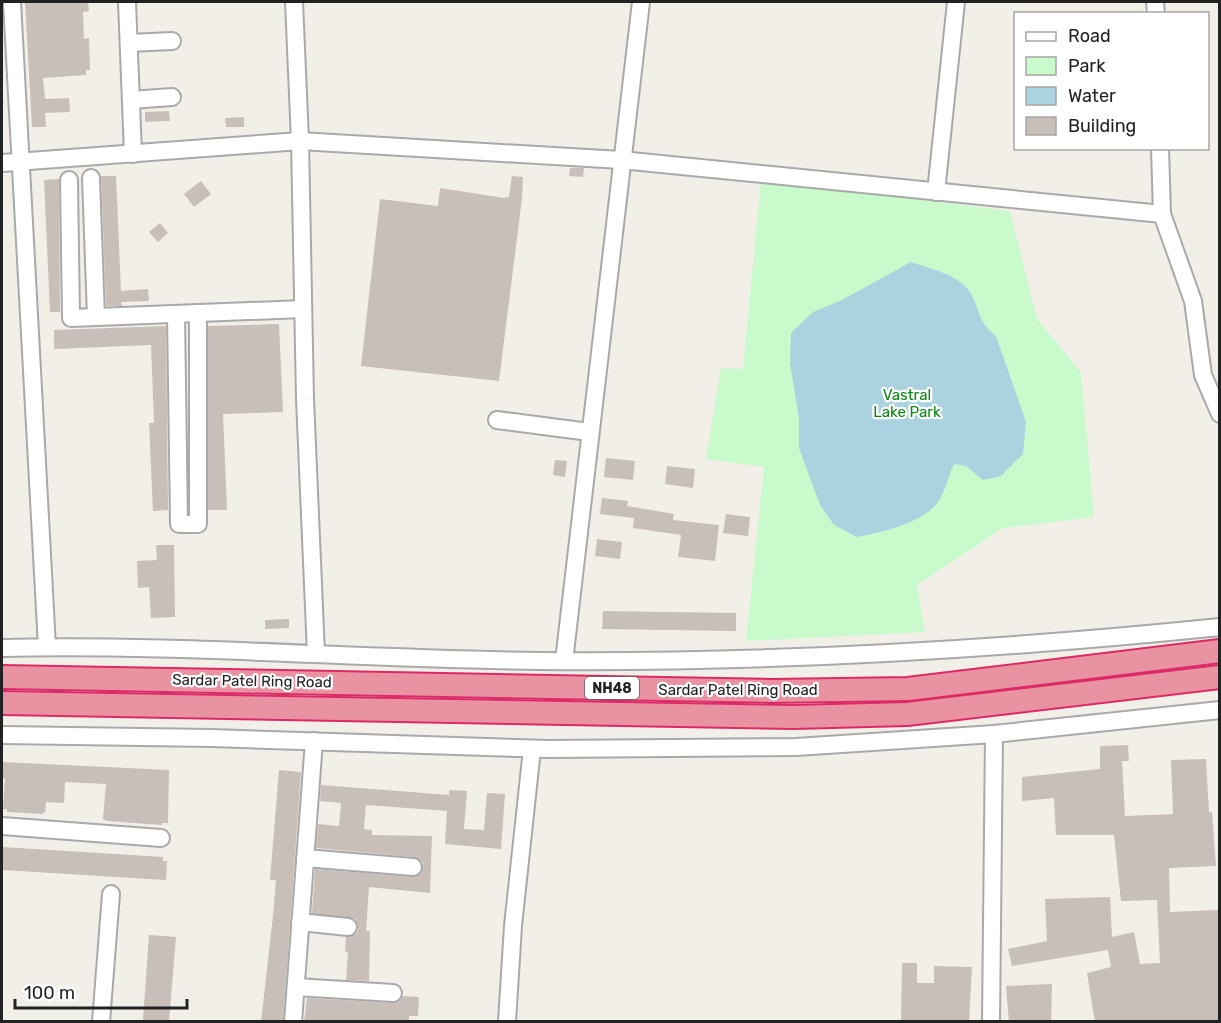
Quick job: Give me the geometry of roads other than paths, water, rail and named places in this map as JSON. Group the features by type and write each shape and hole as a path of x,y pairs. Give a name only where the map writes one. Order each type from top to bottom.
{"highway":[{"name":"Sardar Patel Ring Road","path":"2,677 771,691 908,689 1220,651"},
{"name":"Sardar Patel Ring Road","path":"2,703 804,717 907,714 1220,677"}],"street":[{"path":"12,2 47,647"},
{"path":"127,2 133,154"},
{"path":"294,2 316,654"},
{"path":"564,661 641,2"},
{"path":"936,192 956,2"},
{"path":"129,43 172,41"},
{"path":"131,100 172,98"},
{"path":"2,163 300,141 621,160 1162,214"},
{"path":"1160,150 1162,214 1193,301 1203,375 1220,414"},
{"path":"91,178 96,317"},
{"path":"69,180 71,318 303,309"},
{"path":"176,314 179,524 198,524 198,313"},
{"path":"497,420 589,432"},
{"name":"Sardar Patel Ring Road","path":"2,648 47,647 564,661 770,658 1052,644 1220,627"},
{"path":"2,735 314,741 532,749 796,747 994,734 1220,710"},
{"path":"991,1022 994,734"},
{"path":"293,1022 314,741"},
{"path":"507,1022 513,926 532,749"},
{"path":"2,826 161,838"},
{"path":"305,858 413,867"},
{"path":"101,1022 111,894"},
{"path":"300,922 348,927"},
{"path":"296,987 393,993"}],"water":[{"path":"911,262 943,273 965,286 985,325 996,336 1026,422 1023,454 1001,476 983,480 966,466 954,464 940,499 925,514 903,525 857,537 834,525 820,505 799,448 799,419 790,363 791,333 813,312 842,300"}],"park label":[{"name":"Vastral Lake Park","path":"907,404"}]}
